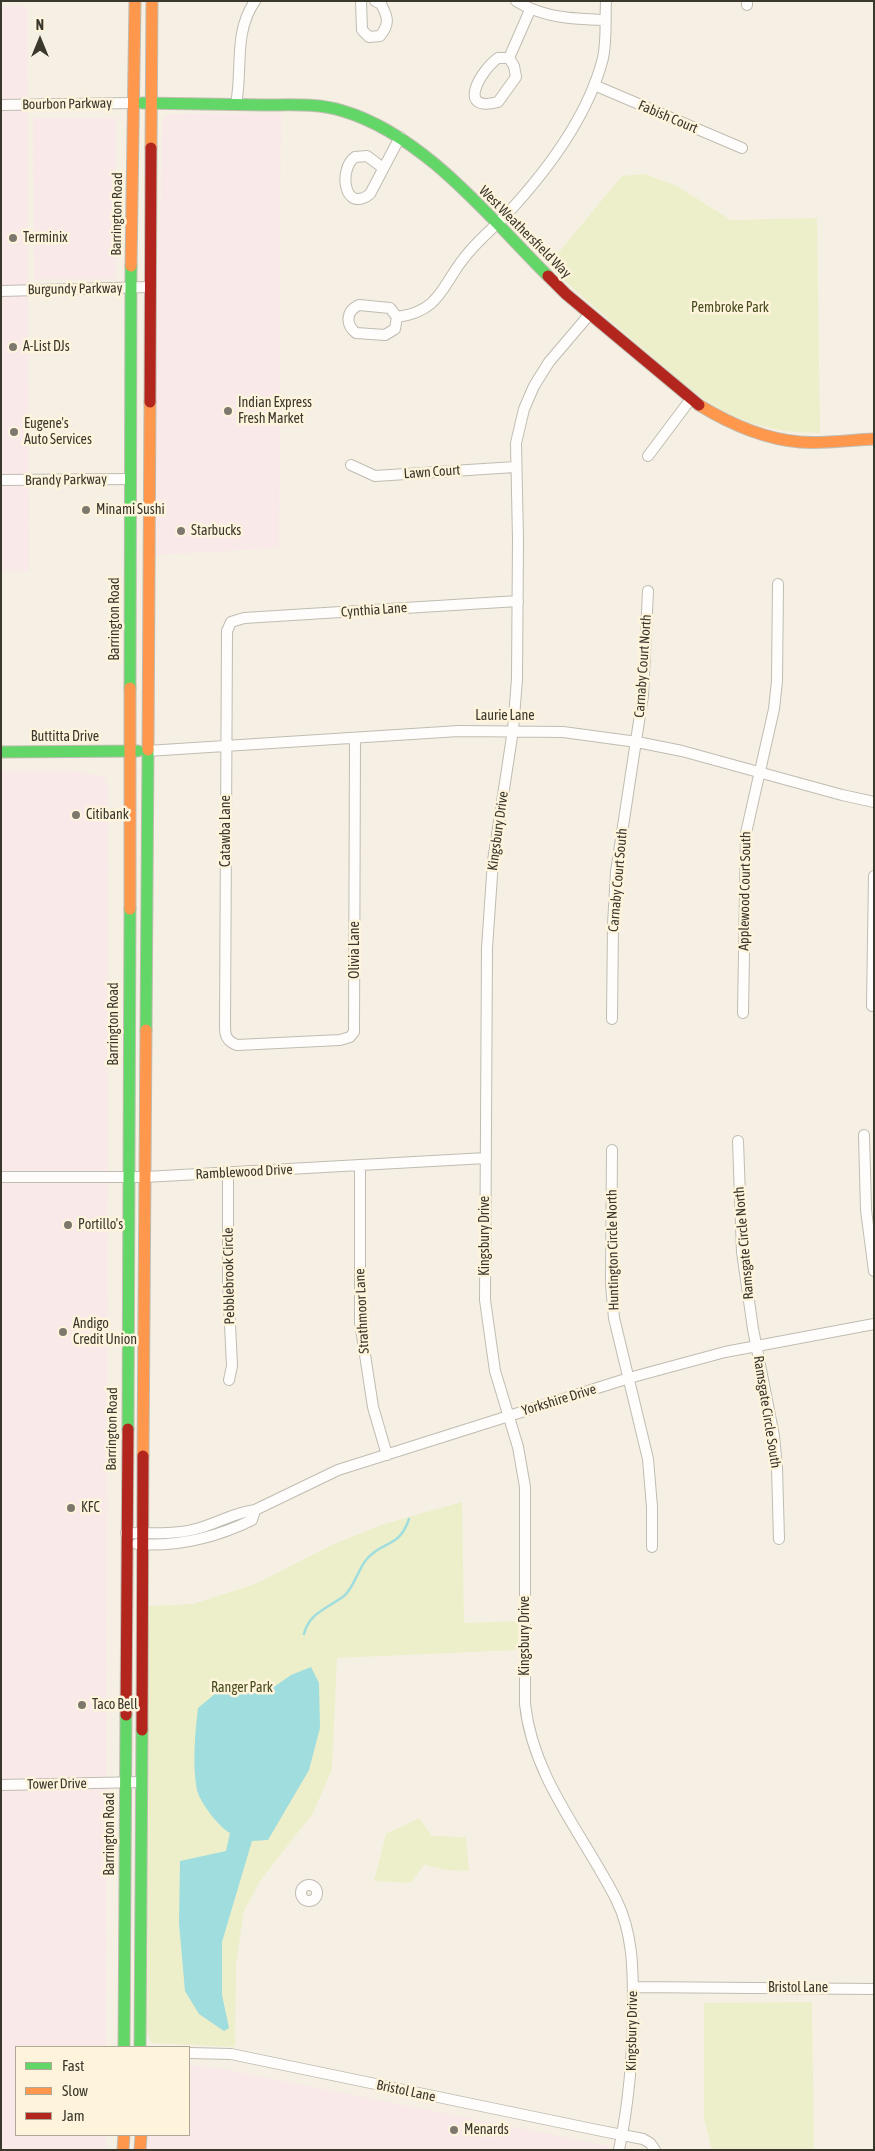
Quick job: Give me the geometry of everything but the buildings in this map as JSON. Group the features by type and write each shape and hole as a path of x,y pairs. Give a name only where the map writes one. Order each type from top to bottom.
{"main road":[{"name":"Barrington Road","path":"124,2046 131,287 135,1"},
{"path":"140,2046 152,1"},
{"name":"West Weathersfield Way","path":"134,102 303,105 342,110 376,123 400,137 438,166 589,315 690,400 729,423 772,438 801,442 874,438"},
{"name":"Laurie Lane","path":"129,752 147,751"},
{"name":"Buttitta Drive","path":"1,752 129,752"},
{"path":"124,2136 124,2150"},
{"path":"140,2150 141,2136"}],"street":[{"path":"236,104 239,89 240,34 248,11 255,1"},
{"path":"361,1 362,30 369,37 380,36 387,28 387,16 381,4 375,1"},
{"path":"516,1 530,10 564,19 605,20"},
{"path":"397,317 421,311 435,302 462,260 536,180 566,140 594,85 603,56 606,1"},
{"path":"509,58 530,10"},
{"path":"498,58 509,58 514,66 516,77 498,102 488,105 480,102 474,96 474,87 488,66 498,58"},
{"name":"Fabish Court","path":"594,85 742,148"},
{"name":"Bourbon Parkway","path":"1,105 134,102"},
{"path":"383,168 366,156 355,157 348,167 345,183 347,192 354,198 367,197 383,168 400,137"},
{"name":"Burgundy Parkway","path":"1,290 149,287"},
{"path":"359,305 384,305 390,308 397,317 394,329 385,335 356,333 348,324 348,318 354,308 359,305"},
{"name":"Kingsbury Drive","path":"589,315 549,362 534,386 521,419 516,443 518,540 517,663 513,730 497,826 489,907 486,978 486,1316 495,1371 518,1447 525,1488 525,1698 529,1734 544,1775 599,1868 621,1912 631,1948 633,1987 632,2067 619,2150"},
{"path":"648,456 690,400"},
{"name":"Lawn Court","path":"351,465 375,476 515,467"},
{"name":"Brandy Parkway","path":"1,480 131,479"},
{"name":"Applewood Court South","path":"743,1013 745,846 750,805 772,724 776,695 778,584"},
{"name":"Carnaby Court North","path":"637,742 646,670 648,591"},
{"name":"Cynthia Lane","path":"231,622 244,618 518,600"},
{"name":"Catawba Lane","path":"228,1041 225,1028 227,631 231,622"},
{"name":"Laurie Lane","path":"147,751 459,731 513,730 572,733 637,742 709,757 834,794 874,802"},
{"name":"Olivia Lane","path":"228,1041 237,1045 340,1040 350,1037 354,1032 355,738"},
{"name":"Carnaby Court South","path":"612,1018 613,924 616,872 637,742"},
{"path":"872,1006 874,876"},
{"path":"864,1135 866,1210 874,1271"},
{"name":"Ramsgate Circle North","path":"738,1141 742,1252 756,1346"},
{"name":"Huntington Circle North","path":"612,1150 612,1295 617,1334 648,1459 652,1507 652,1547"},
{"name":"Ramblewood Drive","path":"1,1177 145,1177 486,1158"},
{"name":"Strathmoor Lane","path":"360,1165 360,1322 369,1390 386,1454"},
{"name":"Pebblebrook Circle","path":"228,1172 228,1282 232,1366 229,1380"},
{"name":"Yorkshire Drive","path":"126,1538 178,1544 206,1538 252,1520 255,1510 324,1476 386,1454 629,1378 700,1358 874,1324"},
{"name":"Ramsgate Circle South","path":"756,1346 774,1436 779,1539"},
{"name":"Tower Drive","path":"1,1785 142,1782"},
{"name":"Bristol Lane","path":"633,1987 874,1989"},
{"name":"Bristol Lane","path":"190,2053 231,2054 643,2139 650,2143 654,2150"}],"shaded area":[{"path":"1,6 27,6 29,571 1,571"},
{"path":"281,113 279,548 154,555 156,294 161,195 162,121 169,114"},
{"path":"33,118 116,118 116,279 34,279"},
{"path":"1,771 75,771 104,777 108,785 106,2046 15,2046 15,2136 106,2136 106,2150 1,2150"},
{"path":"190,2065 223,2069 609,2146 608,2150 146,2150 146,2136 190,2136"}],"green space":[{"name":"Pembroke Park","path":"645,174 677,186 731,220 817,218 820,433 768,428 738,418 713,405 680,380 548,265 622,176"},
{"name":"Ranger Park","path":"462,1502 464,1623 519,1621 518,1650 337,1658 332,1769 313,1813 260,1881 244,1911 236,1964 235,2047 152,2043 147,2033 148,1606 193,1604 255,1584 332,1545 381,1525"},
{"path":"419,1818 432,1836 466,1837 469,1871 448,1870 424,1865 410,1883 374,1881 386,1834"},
{"path":"812,2002 814,2150 712,2150 704,2118 704,2003"}],"water":[{"path":"311,1667 319,1683 320,1728 309,1770 268,1840 252,1841 222,1942 222,1995 229,2028 224,2031 199,2014 185,1991 179,1923 180,1861 226,1851 230,1833 211,1815 202,1802 197,1790 194,1760 198,1708 216,1693 265,1693 291,1675"}],"waterway":[{"path":"304,1634 310,1621 347,1593 366,1560 378,1549 395,1540 405,1529 409,1519"}],"traffic: fast":[{"path":"142,103 314,106 333,108 373,123 401,139 428,158 479,205 548,276"},
{"path":"130,688 131,266"},
{"path":"146,1030 148,750"},
{"path":"1,752 138,751"},
{"path":"128,1429 130,909"},
{"path":"124,2046 126,1715"},
{"path":"140,2046 142,1730"}],"traffic: slow":[{"path":"131,266 135,1"},
{"path":"151,148 152,1"},
{"path":"148,750 150,402"},
{"path":"699,405 747,429 773,438 818,443 874,439"},
{"path":"130,688 130,909"},
{"path":"143,1456 146,1030"},
{"path":"123,2150 124,2136"},
{"path":"140,2150 141,2136"}],"traffic: jam":[{"path":"150,402 151,148"},
{"path":"548,276 566,294 699,405"},
{"path":"126,1715 128,1429"},
{"path":"142,1730 143,1456"}],"place":[{"name":"Terminix","path":"13,238"},
{"name":"A-List DJs","path":"13,347"},
{"name":"Indian Express Fresh Market","path":"228,411"},
{"name":"Eugene's Auto Services","path":"14,432"},
{"name":"Minami Sushi","path":"86,510"},
{"name":"Starbucks","path":"181,531"},
{"name":"Citibank","path":"76,815"},
{"name":"Portillo's","path":"68,1225"},
{"name":"Andigo Credit Union","path":"63,1332"},
{"name":"KFC","path":"71,1508"},
{"name":"Taco Bell","path":"82,1705"},
{"name":"Menards","path":"454,2130"}]}
